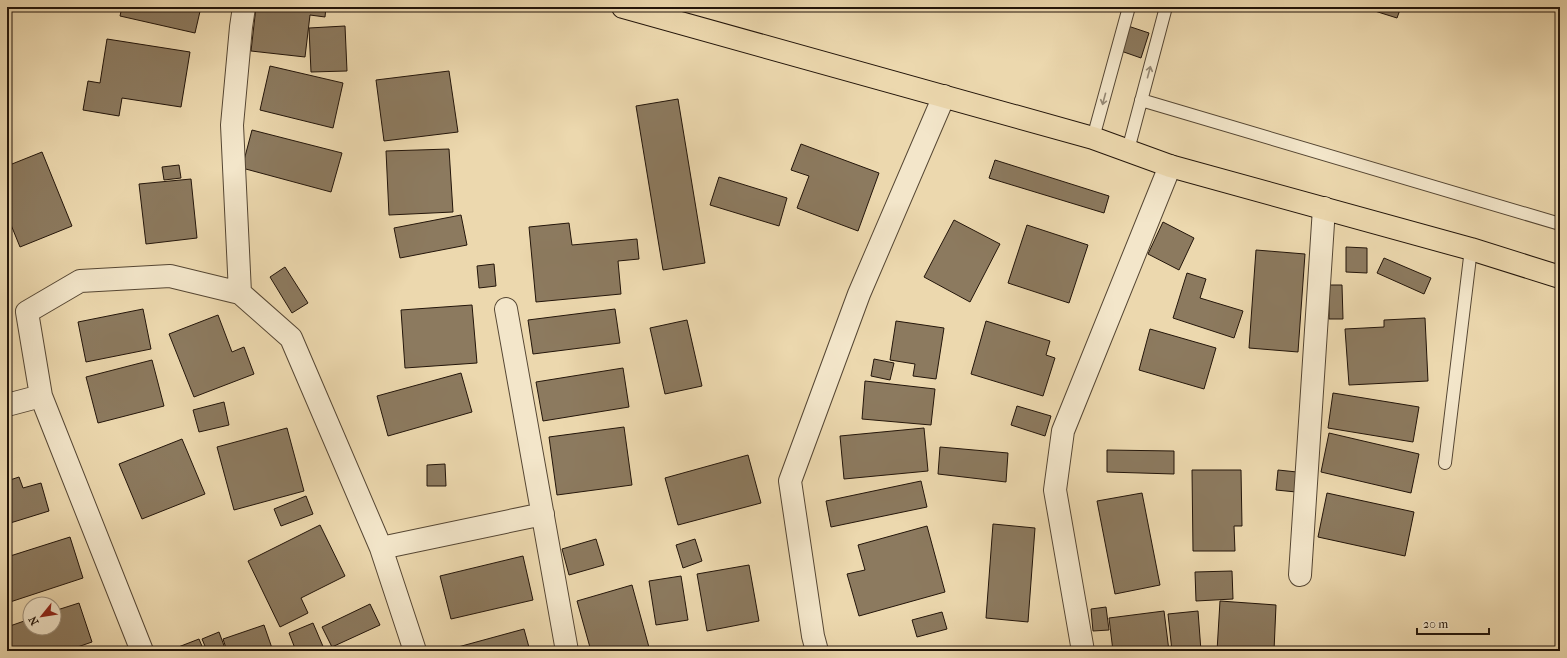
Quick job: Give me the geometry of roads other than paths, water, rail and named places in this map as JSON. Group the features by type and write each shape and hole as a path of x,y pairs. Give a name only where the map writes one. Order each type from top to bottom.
{"main road":[{"path":"623,7 1093,138 1170,166 1470,249 1560,277"}],"street":[{"path":"240,293 232,125 244,7"},
{"path":"817,651 812,636 790,481 859,294 944,96"},
{"path":"1083,651 1055,490 1063,431 1170,166"},
{"path":"1300,575 1324,208"},
{"path":"142,651 41,396 27,312 80,281 170,276 240,293 291,338 381,548 415,651"},
{"path":"506,309 567,651"},
{"path":"7,405 41,396"},
{"path":"381,548 543,514"}],"lane":[{"path":"1093,138 1129,7"},
{"path":"1128,150 1166,7"},
{"path":"1141,100 1560,224"},
{"path":"1445,463 1470,249"}]}
